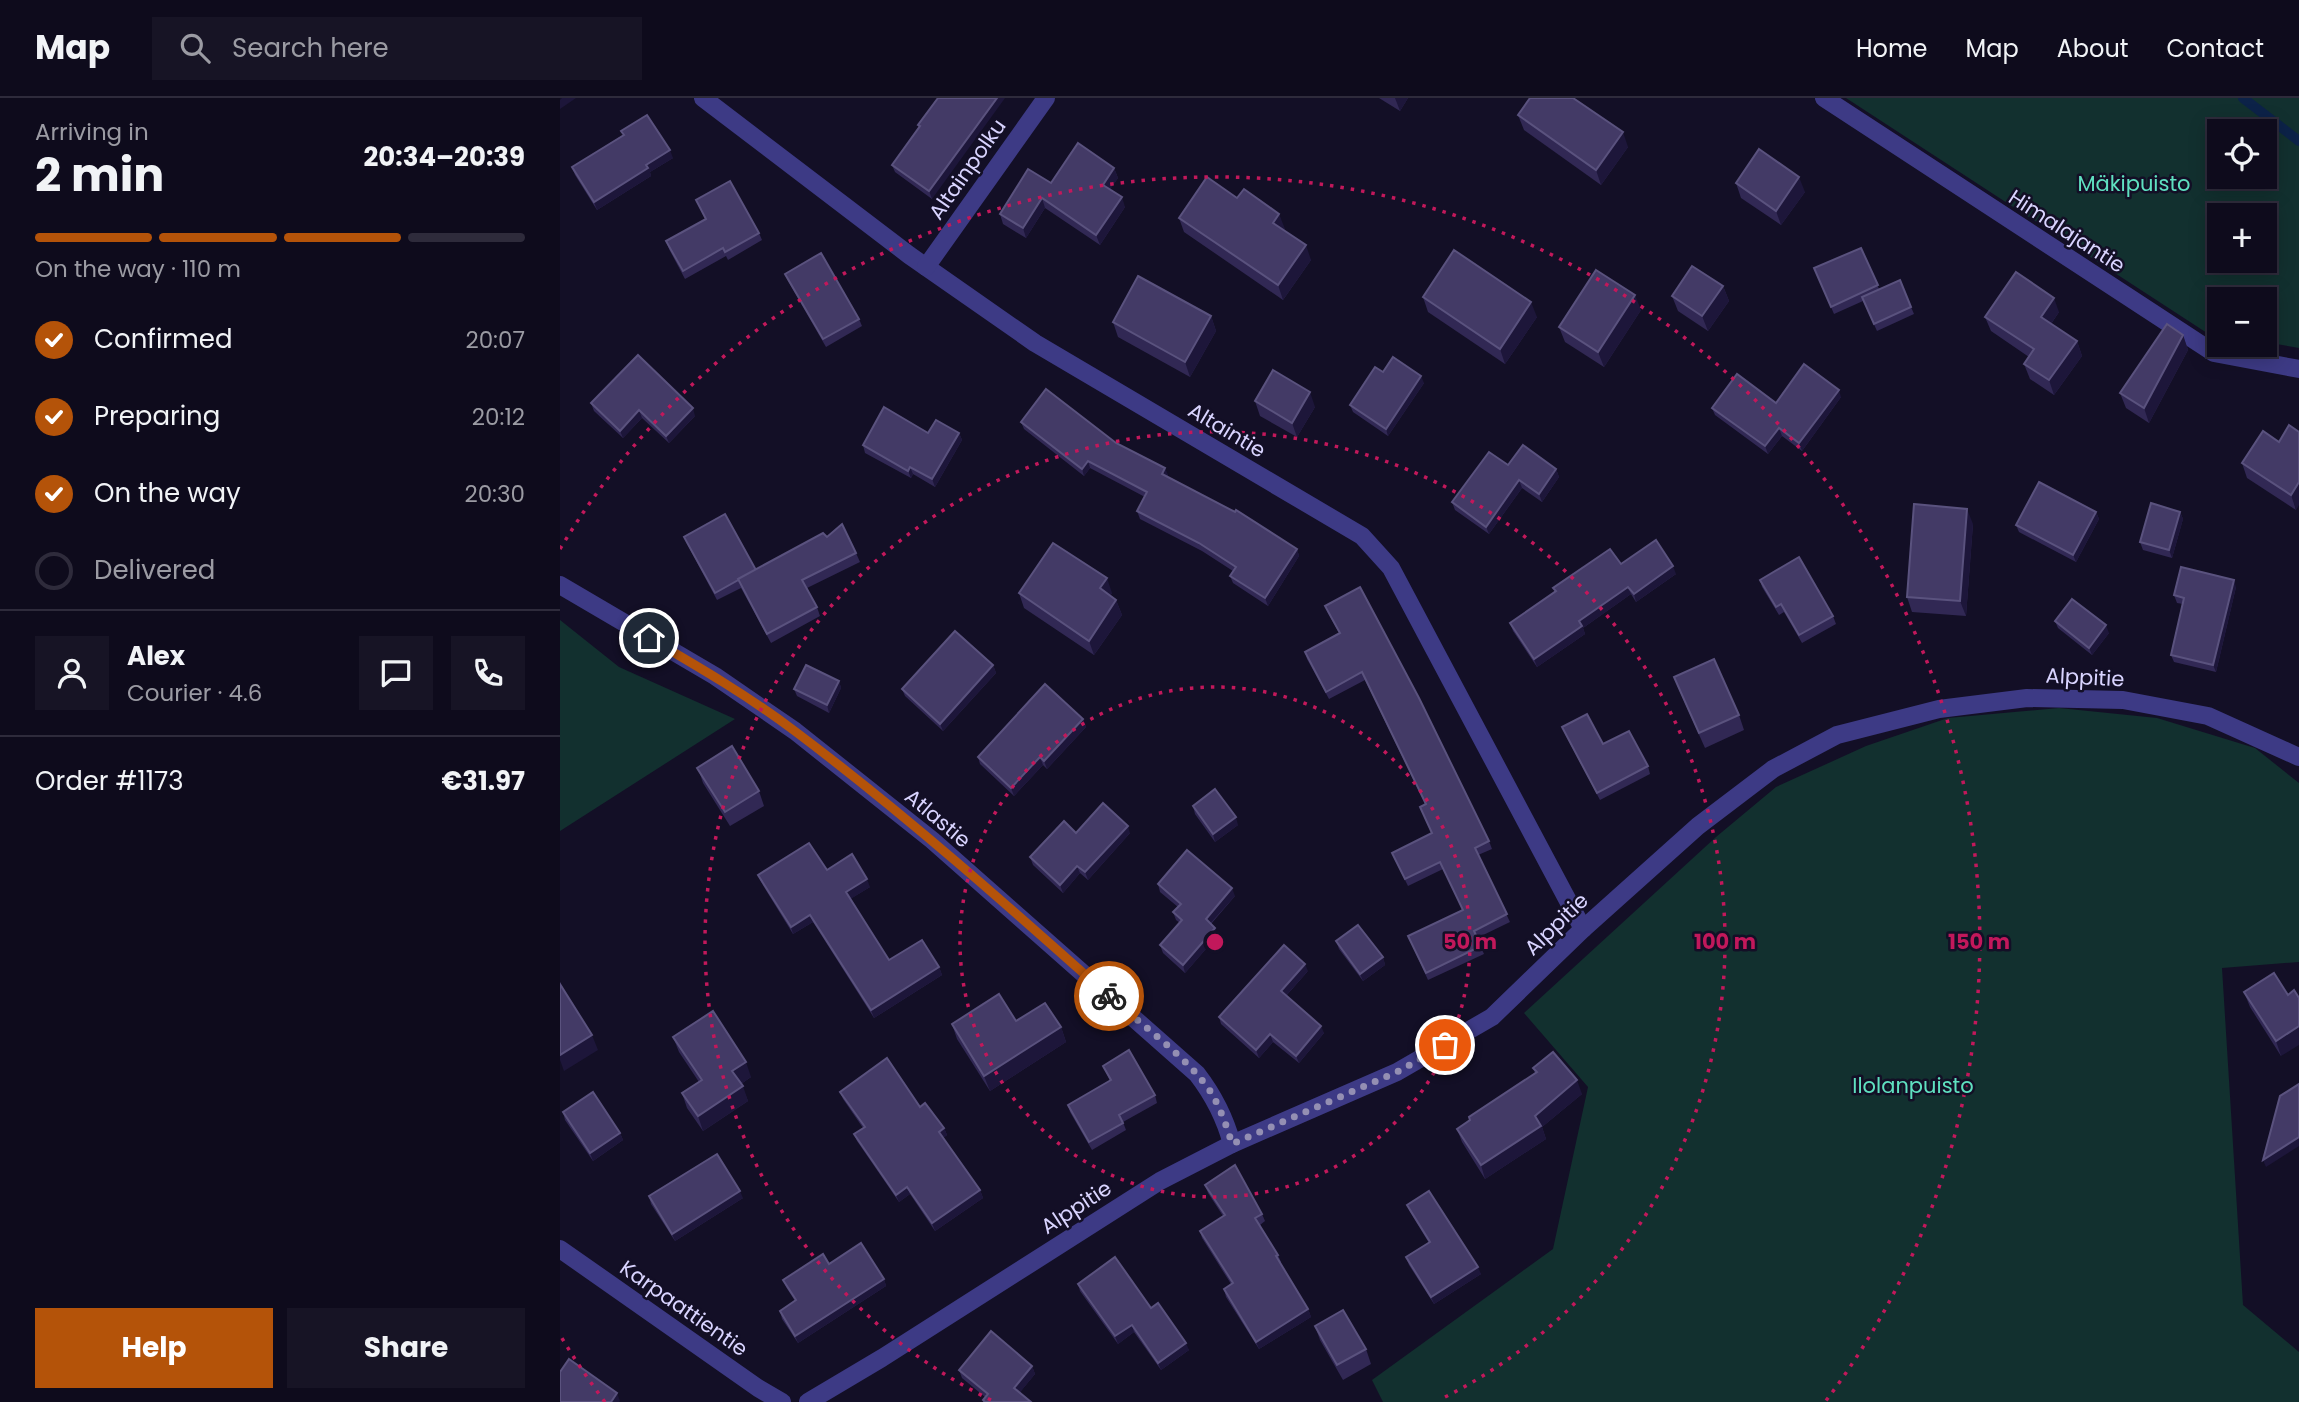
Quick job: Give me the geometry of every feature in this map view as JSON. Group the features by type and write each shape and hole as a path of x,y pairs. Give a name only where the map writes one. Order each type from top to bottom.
{"street":[{"name":"Altaintie","path":"703,98 926,267 1035,343 1362,537 1391,568 1583,929"},
{"name":"Altainpolku","path":"926,267 1046,98"},
{"name":"Himalajantie","path":"1824,98 2214,353 2299,369"},
{"name":"Atlastie","path":"560,585 715,677 783,723 932,840 1197,1074 1212,1094 1232,1144"},
{"name":"Alppitie","path":"808,1402 1160,1181 1232,1144 1397,1072 1492,1017 1583,929 1698,826 1773,769 1837,735 1939,709 2027,698 2123,700 2208,716 2299,757"},
{"name":"Karpaattientie","path":"560,1249 782,1402"}],"green space":[{"name":"Mäkipuisto","path":"1846,98 2299,98 2299,348 2277,344 2277,287 2207,287 2207,333"},
{"path":"560,620 619,667 735,719 560,831"},
{"name":"Ilolanpuisto","path":"2059,708 2157,718 2255,748 2299,783 2299,962 2222,968 2243,1305 2299,1352 2299,1402 1383,1402 1372,1380 1553,1249 1588,1087 1524,1013 1716,837 1776,787 1866,746 1948,718"}],"building":[{"path":"938,98 997,98 929,191 892,165"},
{"path":"1530,98 1573,98 1623,132 1596,170 1518,115"},
{"path":"647,115 670,150 646,165 648,168 594,202 572,167 624,135 621,131"},
{"path":"1078,143 1114,168 1103,185 1122,197 1096,235 1042,198 1023,228 1000,214 1028,169 1051,183"},
{"path":"1759,149 1799,177 1776,211 1736,183"},
{"path":"1207,177 1237,198 1244,189 1279,214 1273,223 1306,245 1278,285 1179,218"},
{"path":"730,181 759,233 725,252 723,248 683,271 666,241 706,219 696,200"},
{"path":"1861,248 1878,285 1831,307 1814,268"},
{"path":"1454,250 1531,302 1500,349 1423,297"},
{"path":"821,253 859,319 823,339 785,274"},
{"path":"1692,266 1723,286 1702,316 1672,296"},
{"path":"1596,270 1635,295 1598,352 1559,327"},
{"path":"2016,272 2054,298 2041,317 2077,341 2049,380 2024,364 2034,349 1985,317"},
{"path":"1138,276 1211,316 1185,362 1113,322"},
{"path":"1900,280 1911,307 1874,324 1862,297"},
{"path":"2167,324 2183,335 2144,408 2120,393"},
{"path":"638,355 693,408 666,436 639,410 620,431 591,403"},
{"path":"1393,357 1421,376 1386,429 1350,405 1375,367 1383,372"},
{"path":"1804,364 1839,390 1799,443 1779,428 1765,446 1712,408 1737,374 1776,403"},
{"path":"1273,370 1310,392 1292,423 1255,401"},
{"path":"1046,389 1116,443 1165,468 1162,474 1235,512 1236,510 1297,549 1265,598 1230,576 1236,567 1199,543 1137,511 1147,492 1088,461 1082,469 1021,422"},
{"path":"884,407 928,433 936,420 959,433 932,479 910,467 908,471 863,445"},
{"path":"2289,425 2299,432 2299,482 2291,495 2242,463 2263,431 2279,442"},
{"path":"1523,445 1556,469 1539,494 1519,480 1486,527 1452,502 1489,452 1508,465"},
{"path":"2039,482 2096,512 2073,555 2016,525"},
{"path":"2151,503 2180,512 2169,550 2140,542"},
{"path":"1914,504 1967,509 1960,601 1907,597"},
{"path":"725,514 756,570 715,593 684,537"},
{"path":"842,524 856,553 802,580 817,607 767,634 738,579 823,533 827,537"},
{"path":"1656,540 1673,566 1634,594 1628,587 1579,621 1582,626 1534,659 1510,623 1556,591 1553,588 1610,549 1621,564"},
{"path":"1053,543 1107,578 1100,588 1116,600 1089,641 1019,593"},
{"path":"1799,557 1833,616 1799,635 1781,604 1776,607 1760,580"},
{"path":"2181,567 2234,580 2213,665 2171,655 2184,598 2174,595"},
{"path":"1360,587 1419,698 1489,841 1475,848 1507,914 1474,931 1481,946 1426,973 1408,936 1463,910 1440,862 1405,879 1392,853 1432,833 1420,807 1426,804 1362,672 1326,692 1305,652 1340,633 1325,606"},
{"path":"2072,599 2106,625 2089,648 2055,621"},
{"path":"955,631 993,665 940,724 902,689"},
{"path":"1714,659 1739,715 1699,733 1674,677"},
{"path":"806,665 839,681 827,705 794,689"},
{"path":"1045,684 1083,719 1044,761 1040,757 1011,788 978,757"},
{"path":"1587,714 1603,744 1629,731 1648,766 1597,793 1562,727"},
{"path":"732,746 759,791 725,812 697,768"},
{"path":"1215,789 1236,817 1213,834 1193,806"},
{"path":"1103,803 1128,826 1085,872 1077,866 1060,885 1030,857 1064,821 1076,833"},
{"path":"809,843 827,870 852,854 867,879 846,892 889,960 922,940 939,967 871,1010 810,915 791,927 758,875"},
{"path":"1187,850 1232,888 1206,919 1215,928 1183,965 1160,945 1182,920 1173,912 1181,904 1158,884"},
{"path":"1358,925 1383,957 1360,974 1336,941"},
{"path":"1284,945 1305,964 1281,991 1321,1026 1296,1056 1270,1034 1256,1050 1219,1017"},
{"path":"2274,973 2288,995 2294,990 2299,998 2299,1026 2276,1041 2244,992"},
{"path":"560,984 592,1035 560,1055"},
{"path":"999,994 1016,1021 1045,1003 1061,1027 984,1076 952,1024"},
{"path":"713,1011 746,1062 732,1071 743,1086 698,1116 682,1093 702,1080 673,1037"},
{"path":"1129,1050 1155,1095 1119,1115 1123,1123 1089,1142 1068,1105 1111,1080 1103,1066"},
{"path":"1553,1052 1577,1080 1535,1116 1541,1126 1481,1165 1457,1129 1470,1120 1469,1117 1537,1072 1533,1068"},
{"path":"887,1058 920,1107 925,1103 944,1128 939,1132 980,1190 932,1223 907,1187 896,1195 854,1134 865,1127 840,1092"},
{"path":"2299,1084 2299,1137 2263,1160 2280,1096"},
{"path":"593,1092 620,1133 590,1153 563,1112"},
{"path":"717,1154 740,1191 672,1234 649,1196"},
{"path":"1235,1165 1262,1214 1255,1218 1308,1309 1256,1342 1224,1289 1233,1283 1200,1231 1225,1215 1205,1185"},
{"path":"1429,1191 1478,1267 1431,1297 1406,1257 1430,1242 1407,1205"},
{"path":"861,1243 884,1279 795,1336 780,1311 796,1300 783,1280 823,1254 829,1264"},
{"path":"1115,1257 1151,1308 1158,1303 1186,1343 1158,1363 1132,1325 1115,1336 1078,1284"},
{"path":"1343,1310 1366,1349 1337,1365 1315,1326"},
{"path":"991,1331 1032,1366 1014,1388 1031,1402 985,1402 983,1400 988,1394 959,1370"},
{"path":"569,1359 617,1393 611,1402 560,1402 560,1372"}],"waterway":[{"path":"2243,98 2299,141"}],"way so far":[{"path":"1109,996 1197,1074 1212,1094 1226,1121 1232,1144 1397,1072 1445,1045"}],"route":[{"path":"649,638 715,677 795,731 932,840 1109,996"}]}
